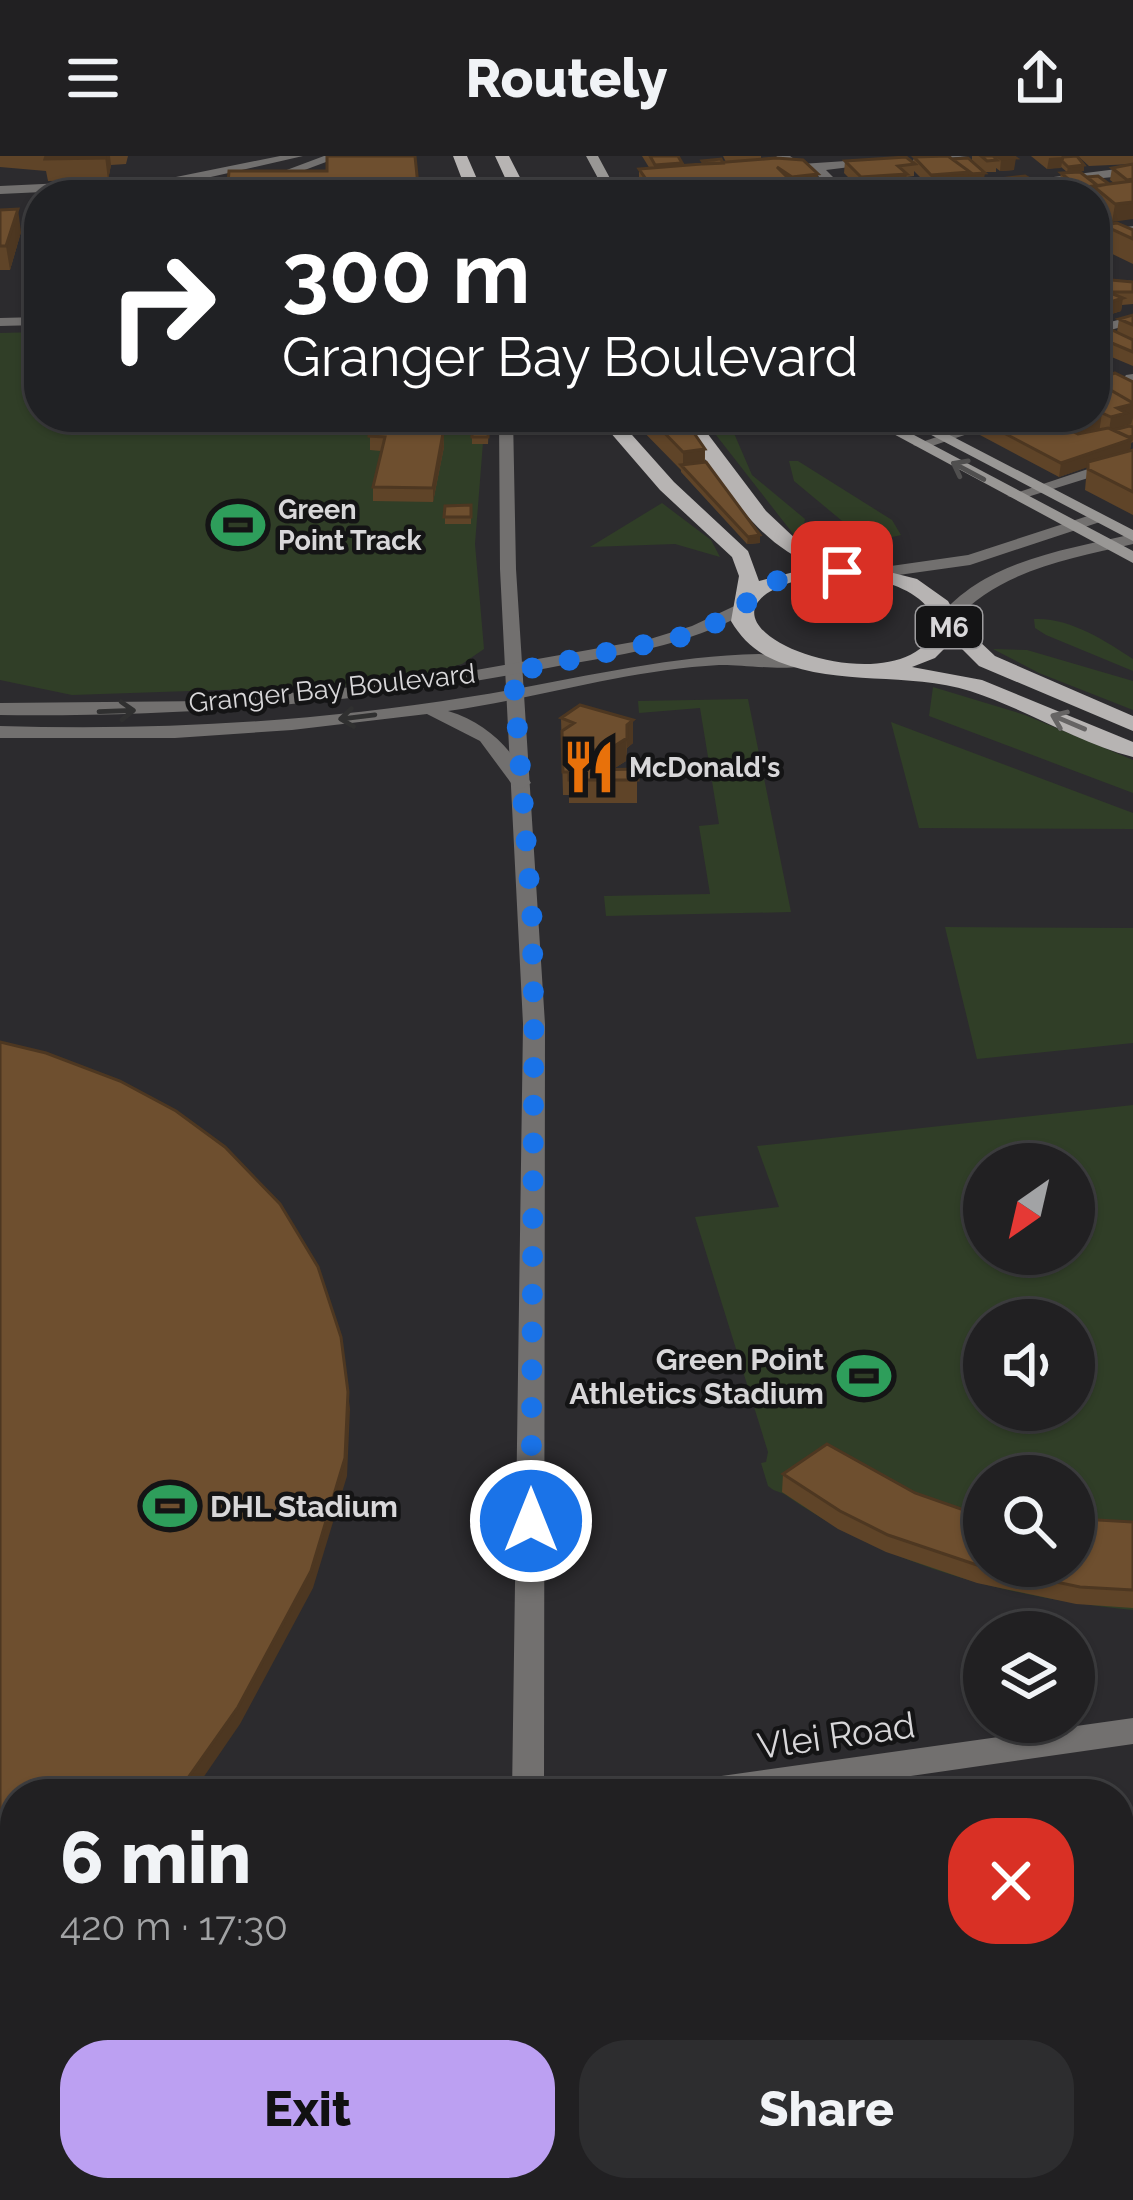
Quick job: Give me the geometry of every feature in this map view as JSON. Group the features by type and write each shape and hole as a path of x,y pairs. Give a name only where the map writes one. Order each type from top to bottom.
{"main road":[{"name":"M6","path":"619,432 667,486 741,555 749,576 742,621 754,639 776,653 810,664 974,685 1133,750"},
{"name":"M6","path":"698,432 782,540 815,559 919,589 939,603 949,621 987,662 1133,724"},
{"path":"897,432 1133,558"},
{"path":"935,432 1133,538"},
{"name":"M6","path":"746,603 766,585 794,576 869,574"},
{"name":"M6","path":"860,669 921,657 940,644 949,621"}],"street":[{"path":"782,156 794,167 962,156"},
{"path":"228,179 268,165 333,158"},
{"path":"220,180 297,163"},
{"path":"816,167 829,180"},
{"path":"1036,180 1133,171"},
{"path":"506,432 506,552 534,1024 528,1779"},
{"path":"921,445 962,432"},
{"path":"1015,496 1133,459"},
{"path":"869,574 946,566 1097,518"},
{"path":"949,621 975,589 1133,538"},
{"name":"Granger Bay Boulevard","path":"0,709 262,706 409,691 685,636 746,603"},
{"name":"Granger Bay Boulevard","path":"0,732 181,731 418,709 702,659 746,657 810,664"},
{"path":"418,709 484,730 501,748 521,783"},
{"name":"Vlei Road","path":"798,1779 1133,1731"}],"green space":[{"name":"Green Point Track","path":"24,332 24,432 484,432 475,544 484,649 462,664 414,678 342,686 72,695 0,680 0,333"},
{"path":"714,432 733,432 752,475 805,519 802,537 818,550 794,535"},
{"path":"789,461 798,461 892,520 901,535 879,540 853,530 794,481"},
{"path":"662,503 711,540 720,557 675,544 590,547"},
{"path":"1034,619 1074,626 1099,638 1133,659 1133,671 1046,635 1035,628"},
{"path":"993,649 1027,650 1133,681 1133,710 1039,673"},
{"path":"933,687 1025,715 1133,760 1133,793 929,716"},
{"path":"748,699 791,912 606,916 604,896 710,894 699,826 719,824 700,708 639,713 638,701"},
{"path":"891,722 1133,813 1133,829 919,828"},
{"path":"945,927 1133,928 1133,1043 977,1059"},
{"name":"Green Point Athletics Stadium","path":"1133,1105 1133,1610 995,1587 1095,1587 1095,1455 963,1455 963,1578 870,1543 768,1486 761,1463 766,1462 768,1452 695,1217 779,1207 757,1146"}],"building":[{"path":"105,156 105,158 45,159"},
{"path":"327,156 415,156 417,180 228,180 229,171 327,171"},
{"path":"650,156 678,156 682,163 655,165"},
{"path":"948,156 970,172 931,175 914,157"},
{"path":"1077,156 1084,165 1068,167 1062,161 1063,157"},
{"path":"906,157 915,164 898,166 907,174 861,177 845,161"},
{"path":"776,158 803,160 818,174 792,177 777,167 790,180 647,180 639,169"},
{"path":"968,158 985,173 970,174 952,159"},
{"path":"1133,164 1133,179 1127,180 1112,168"},
{"path":"1080,172 1090,180 1069,180 1061,173"},
{"path":"1133,181 1133,202 1115,204 1110,200 1110,184"},
{"path":"18,209 6,246 0,246 0,210"},
{"path":"1110,224 1133,230 1133,239 1110,228"},
{"path":"1111,280 1133,282 1133,292 1110,292"},
{"path":"1110,330 1133,340 1133,352 1110,342"},
{"path":"1110,375 1133,382 1133,403 1110,390"},
{"path":"1110,390 1133,403 1117,408 1126,413 1111,417"},
{"path":"1129,426 1133,436 1114,430"},
{"path":"1110,429 1132,439 1061,463 1002,432 1078,434"},
{"path":"369,432 443,433 433,488 373,487 385,437 369,436"},
{"path":"664,432 693,432 705,449 683,452"},
{"path":"1133,450 1133,492 1088,469 1088,462"},
{"path":"706,462 760,535 748,537 681,465"},
{"path":"471,505 471,517 444,517 445,506"},
{"path":"580,705 633,720 627,725 627,738 608,750 594,750 595,770 637,769 638,780 569,780 569,772 563,772 562,731 574,723 561,718"},
{"name":"DHL Stadium","path":"0,1042 46,1053 120,1081 176,1111 225,1147 280,1204 318,1267 341,1337 348,1392 345,1458 311,1571 238,1707 187,1779 0,1779"},
{"path":"827,1444 915,1493 963,1510 963,1560 888,1535 783,1474"},
{"path":"1095,1520 1133,1522 1133,1590 1080,1587 1095,1587"}],"place":[{"name":"Green Point Track","path":"238,525"},
{"name":"McDonald's","path":"589,767"},
{"name":"Green Point Athletics Stadium","path":"864,1376"},
{"name":"DHL Stadium","path":"170,1506"}],"route":[{"path":"531,1521 532,917 513,672 685,636 727,618 775,581 842,572"}]}
